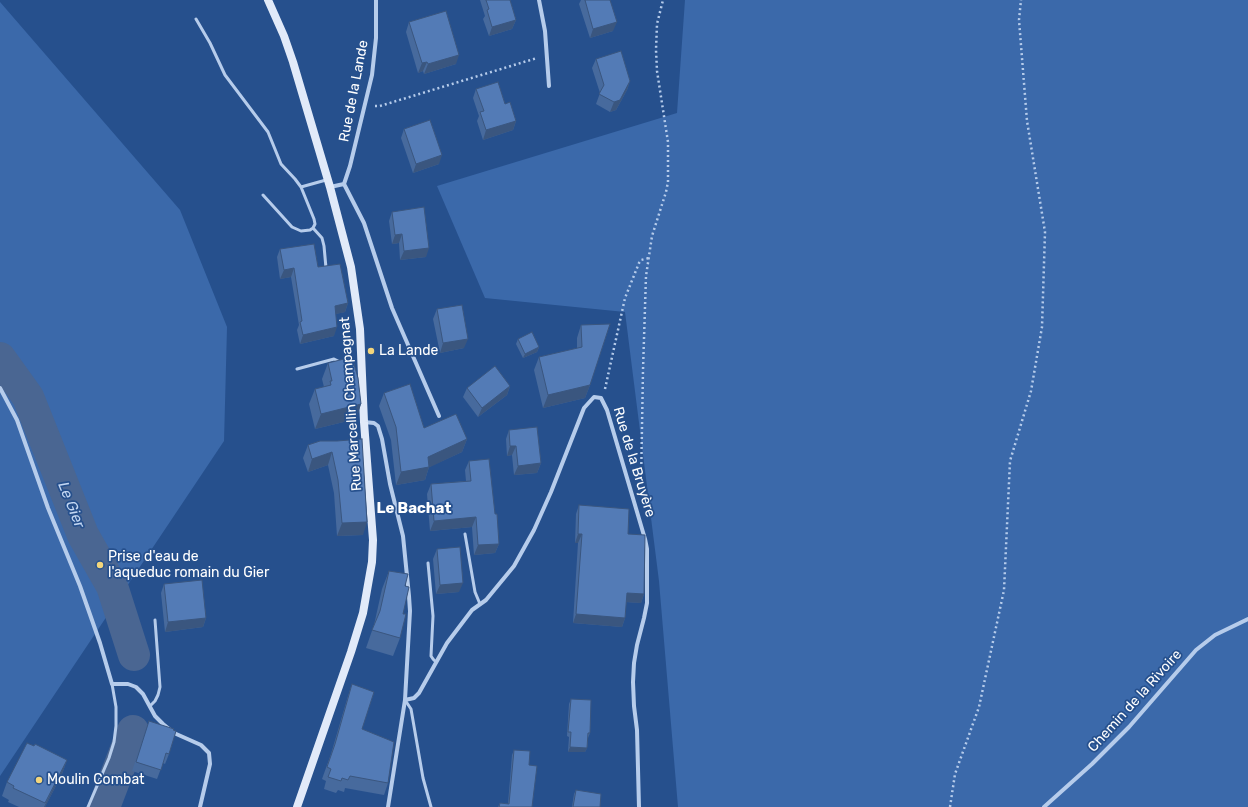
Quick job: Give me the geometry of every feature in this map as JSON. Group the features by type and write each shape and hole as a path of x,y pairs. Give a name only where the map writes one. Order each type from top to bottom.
{"main road":[{"name":"Rue Marcellin Champagnat","path":"268,0 284,36 293,62 329,184 350,267 360,329 360,367 373,540 369,582 363,613 352,652 297,807"}],"street":[{"name":"Rue de la Lande","path":"344,184 352,159 372,75 376,38 376,0"},
{"path":"540,0 545,31 549,86"},
{"path":"329,184 344,184 364,223 392,308 439,416"},
{"path":"0,388 17,420 48,508 80,586 100,643 112,684 128,684 136,687 143,694 155,716 163,724 174,733 201,745 209,753 210,764 200,807"},
{"name":"Rue de la Bruyère","path":"405,700 414,698 419,693 447,643 472,610 486,600 514,566 534,530 551,492 584,408 594,397 601,398 607,410 647,549 647,603 637,645 633,682 637,730 639,807"},
{"path":"364,422 374,423 378,426 380,432 392,498 396,508 402,536 410,611 405,700 388,807"},
{"name":"Chemin de la Rivoire","path":"1044,807 1092,764 1129,726 1196,650 1215,635 1248,619"}],"lane":[{"path":"196,20 210,43 225,75 268,132 281,164 301,187 314,219 315,224 313,228"},
{"path":"301,187 329,184"},
{"path":"263,195 292,227 297,230 305,231 313,228"},
{"path":"313,228 322,238 326,270"},
{"path":"297,368 334,359 344,364"},
{"path":"465,534 476,592 480,604"},
{"path":"428,563 433,616 431,656 436,662"},
{"path":"150,706 155,701 160,687 155,620"},
{"path":"88,807 109,758 114,742 116,707 112,684"},
{"path":"405,700 411,709 423,778 432,807"}],"path":[{"path":"635,504 640,500 641,496 646,276 652,236 668,182 668,142 657,71 656,50 657,24 663,0"},
{"path":"950,807 956,774 979,707 1004,590 1010,461 1031,390 1042,327 1045,232 1027,121 1019,20 1021,0"},
{"path":"380,106 526,60"},
{"path":"601,398 604,393 625,298 641,260 649,258"}],"shaded area":[{"path":"685,0 1248,0 1248,807 678,807 659,581 625,312 485,298 437,186 677,113"},
{"path":"0,2 180,210 227,327 224,441 0,776"}],"building":[{"path":"486,0 510,0 516,20 492,27"},
{"path":"585,0 610,0 617,22 593,29"},
{"path":"446,11 459,55 428,64 427,62 422,63 409,22"},
{"path":"621,51 630,81 620,100 614,102 599,94 604,85 596,59"},
{"path":"498,82 505,104 510,102 516,121 486,130 480,112 484,111 476,89"},
{"path":"430,120 442,155 416,164 404,129"},
{"path":"424,207 429,248 404,251 402,234 395,235 392,212"},
{"path":"314,244 318,267 340,264 348,303 335,306 337,327 303,335 300,322 302,321 294,268 284,270 280,249"},
{"path":"462,305 468,339 443,343 437,309"},
{"path":"610,324 590,385 548,395 539,357 582,347 581,325"},
{"path":"532,332 539,347 525,354 518,339"},
{"path":"352,357 358,378 361,404 321,414 315,389 331,385 330,381 332,381 328,363"},
{"path":"495,366 510,386 482,408 467,388"},
{"path":"410,384 424,428 456,414 467,439 428,457 429,467 401,472 396,427 384,393"},
{"path":"537,427 541,463 518,466 516,446 510,446 509,430"},
{"path":"362,439 367,522 342,523 338,480 332,452 312,459 308,445 320,441"},
{"path":"489,459 495,514 497,514 499,544 478,545 476,517 434,521 431,484 471,481 469,461"},
{"path":"579,505 629,509 628,534 645,535 644,594 627,593 625,618 576,614 582,534 578,534"},
{"path":"460,547 463,583 440,585 437,549"},
{"path":"389,571 408,574 405,586 409,587 403,614 406,614 400,638 372,630 380,611"},
{"path":"202,580 206,618 168,622 164,584"},
{"path":"352,684 374,692 362,729 394,742 388,783 350,776 348,780 342,778 341,781 328,777 331,769 327,767"},
{"path":"571,699 591,700 590,733 588,733 587,748 570,747 571,732 568,732"},
{"path":"149,721 176,731 169,754 166,753 161,770 136,762"},
{"name":"Moulin Combat","path":"27,743 34,746 35,744 67,760 45,803 13,788 14,786 7,782"},
{"path":"514,750 530,751 529,765 537,766 532,807 499,807 500,803 509,804"},
{"path":"576,790 601,794 600,807 573,807"}],"waterway":[{"name":"Le Gier","path":"0,358 28,397 83,535 112,586 134,655"},
{"name":"Le Gier","path":"104,807 133,731"}],"place":[{"name":"La Lande","path":"371,351"},
{"name":"Prise d'eau de l'aqueduc romain du Gier","path":"100,565"},
{"name":"Moulin Combat","path":"39,780"}],"district":[{"name":"Le Bachat","path":"414,509"}]}
